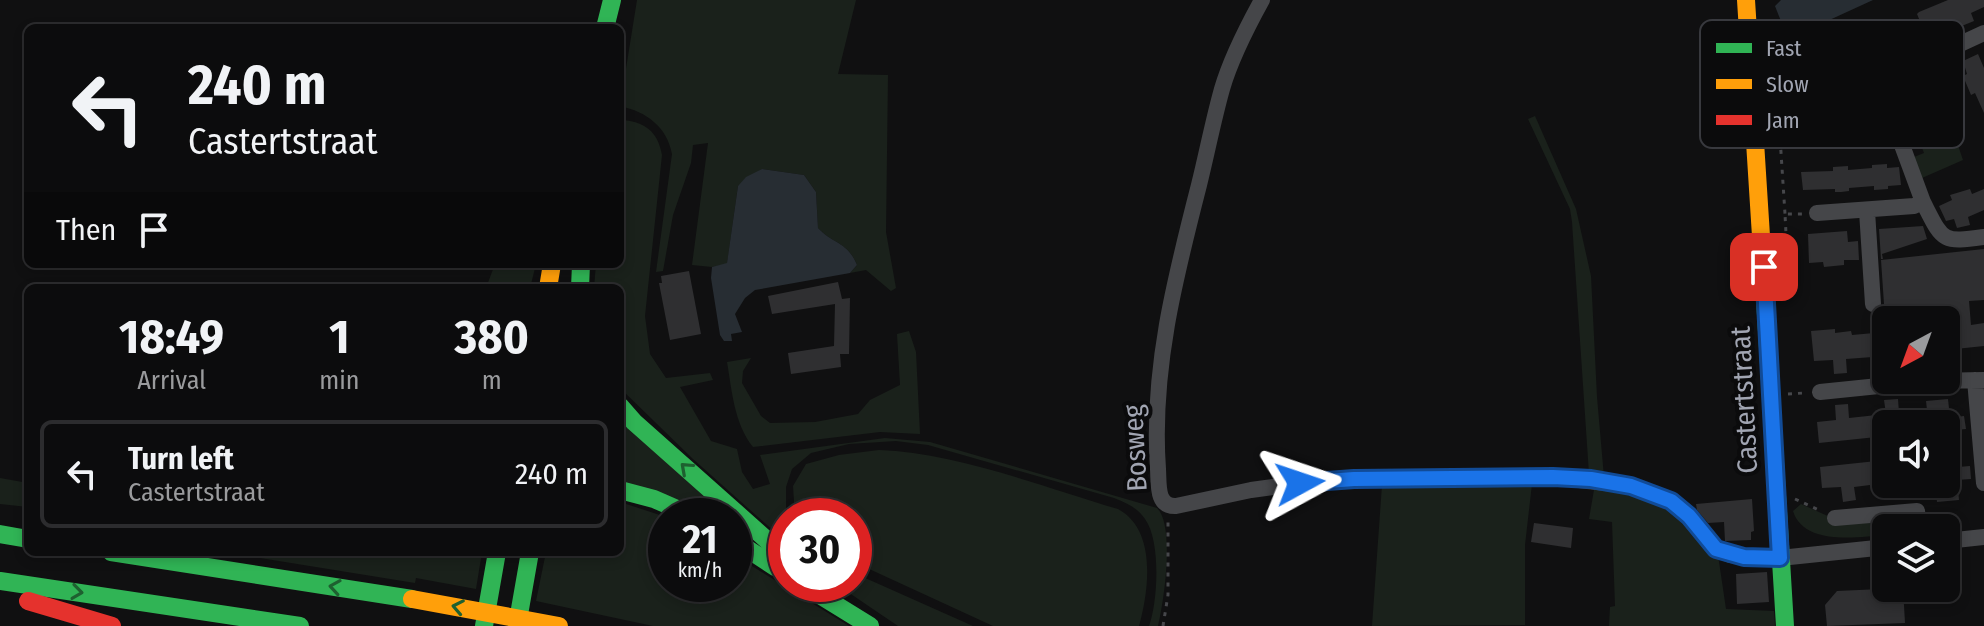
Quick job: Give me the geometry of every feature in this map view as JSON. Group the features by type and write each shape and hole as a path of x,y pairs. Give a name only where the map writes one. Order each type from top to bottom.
{"main road":[{"path":"609,24 613,0"},
{"name":"Castertstraat","path":"1746,0 1747,20"},
{"name":"Castertstraat","path":"1755,148 1785,626"},
{"path":"624,411 768,541"},
{"path":"624,491 648,498"},
{"path":"0,525 24,526"},
{"path":"0,534 24,538"},
{"path":"137,556 412,599 559,626"},
{"path":"484,626 496,556"},
{"path":"517,626 529,556"},
{"path":"0,581 300,626"},
{"path":"0,595 76,613 112,626"},
{"path":"833,602 870,626"},
{"path":"838,602 848,611"}],"street":[{"name":"Bosweg","path":"1262,0 1234,53 1222,90 1168,310 1156,439 1163,503 1168,506 1325,480 1591,479 1631,486 1671,501 1689,516 1716,549 1744,557 1780,558 1872,548"},
{"path":"1964,42 1984,33"},
{"path":"1903,148 1923,202 1943,236 1952,241 1984,237"},
{"path":"1817,213 1867,211 1914,206 1923,202"},
{"path":"1867,211 1873,304"},
{"path":"1820,392 1928,381 1980,380 1984,483"},
{"path":"1882,514 1917,511 1917,514"},
{"path":"1835,518 1872,515"},
{"path":"1960,540 1984,537"}],"path":[{"path":"1761,236 1786,234 1781,148"},
{"path":"1785,214 1817,213"},
{"path":"1772,395 1820,392"},
{"path":"1777,489 1835,518"},
{"path":"1163,626 1168,595 1168,506"}],"shaded area":[{"path":"637,0 856,0 838,74 888,75 886,232 896,288 891,291 866,270 850,273 857,265 853,257 818,228 816,192 804,175 762,169 738,186 727,264 712,267 692,265 708,143 693,145 691,163 673,215 663,271 656,272 672,154 666,136 654,122 624,107 624,81"},
{"path":"1781,0 1873,0 1829,20 1781,20 1775,6"},
{"path":"1535,116 1576,209 1591,276 1604,477 1589,474 1570,209 1528,119"},
{"path":"624,121 648,129 657,140 662,155 645,316 650,354 666,378 710,373 713,380 680,387 711,441 737,449 742,472 753,489 770,484 760,455 885,438 930,442 1157,508 1166,530 1167,546 1158,626 1149,626 1156,571 1154,541 1145,519 1138,511 1114,498 928,445 896,441 849,444 811,453 792,469 786,498 768,498 768,526 752,512 752,498 737,498 624,392 624,284 594,284 596,268 624,268"},
{"path":"1922,148 1959,148 1963,160 1922,178 1914,157 1924,153"},
{"path":"762,169 804,175 816,192 818,228 844,247 857,265 850,273 755,290 745,298 735,314 742,332 731,334 732,341 724,341 720,335 712,267 727,263 738,186 746,177"},
{"path":"494,268 535,268 531,284 488,284"},
{"path":"909,331 916,352 920,434 880,432 753,447 738,417 727,362 751,358 743,371 742,383 761,416 770,423 815,422 858,414 870,400 900,385 897,334"},
{"path":"624,421 707,498 667,498 624,482"},
{"path":"879,450 939,457 1118,509 1131,519 1139,531 1147,562 1139,626 993,626 872,570 872,498 794,498 793,486 806,464 839,455"},
{"path":"0,478 24,482 24,507 0,504"},
{"path":"1532,484 1525,545 1525,625 1372,626 1382,485"},
{"path":"1595,484 1664,502 1718,555 1726,609 1774,611 1775,626 1609,626 1610,607 1615,606 1612,522 1589,519"},
{"path":"624,503 648,511 648,602 752,602 752,566 768,576 768,602 810,602 849,626 653,626 536,601 545,556 624,556"},
{"path":"1801,504 1830,517 1872,518 1872,536 1847,538 1820,535 1799,522 1793,511"},
{"path":"248,556 481,556 476,589 416,578 415,583"},
{"path":"872,581 973,626 898,626 863,602 872,602"}],"building":[{"path":"1948,0 1984,0 1984,7 1971,13 1974,21 1964,25 1964,20 1919,20 1919,12"},
{"path":"1978,54 1984,68 1984,113 1964,78 1967,74 1964,61"},
{"path":"1887,164 1887,168 1899,167 1901,185 1874,190 1874,186 1849,188 1849,191 1841,192 1835,192 1835,189 1803,190 1801,172 1833,171 1833,167 1848,166 1848,170 1872,168 1872,165"},
{"path":"1970,189 1972,194 1984,189 1984,210 1968,217 1970,225 1957,228 1954,219 1946,221 1939,206 1952,200 1950,195"},
{"path":"1923,226 1927,239 1882,254 1881,259 1879,229"},
{"path":"1847,231 1848,242 1858,241 1859,260 1844,260 1844,265 1824,267 1823,262 1809,263 1808,234"},
{"path":"1984,249 1984,300 1969,301 1971,325 1984,323 1984,346 1960,349 1960,306 1884,306 1881,260"},
{"path":"689,271 701,334 670,340 659,283 662,283 661,276"},
{"path":"838,282 842,299 850,298 849,354 840,354 841,367 791,374 788,353 834,346 835,304 772,314 768,296"},
{"path":"1835,329 1835,333 1851,331 1852,335 1872,333 1872,357 1846,359 1847,373 1834,374 1833,360 1814,361 1811,331"},
{"path":"1898,399 1899,410 1885,410 1884,400"},
{"path":"1948,399 1949,410 1927,410 1926,401"},
{"path":"1848,404 1849,418 1872,416 1872,437 1819,443 1817,422 1836,420 1835,405"},
{"path":"1964,416 1966,429 1960,430 1960,417"},
{"path":"1872,461 1872,485 1854,487 1856,500 1843,502 1841,487 1822,488 1820,467"},
{"path":"1970,466 1971,479 1960,480 1960,467"},
{"path":"1937,498 1959,498 1959,500 1937,502"},
{"path":"1752,499 1754,531 1751,532 1751,540 1725,541 1724,522 1708,523 1696,504"},
{"path":"1534,523 1573,528 1571,548 1531,542"},
{"path":"1767,572 1769,602 1737,604 1736,574"},
{"path":"1872,589 1872,602 1904,602 1905,623 1827,626 1825,605 1837,591"}],"traffic: fast":[{"path":"606,24 612,0"},
{"path":"580,284 581,268"},
{"path":"1765,299 1785,626"},
{"path":"624,411 768,541"},
{"path":"624,491 650,498"},
{"path":"0,534 24,538"},
{"path":"752,552 768,562"},
{"path":"137,556 412,599"},
{"path":"484,626 496,556"},
{"path":"517,626 529,556"},
{"path":"0,581 300,626"},
{"path":"831,602 870,626"}],"traffic: slow":[{"path":"1746,0 1747,20"},
{"path":"1755,148 1765,299"},
{"path":"549,284 551,268"},
{"path":"412,599 559,626"}],"traffic: jam":[{"path":"28,601 112,626"}],"route":[{"path":"1300,483 1354,479 1591,479 1631,486 1671,501 1689,516 1716,549 1730,555 1780,558 1764,267"}]}
